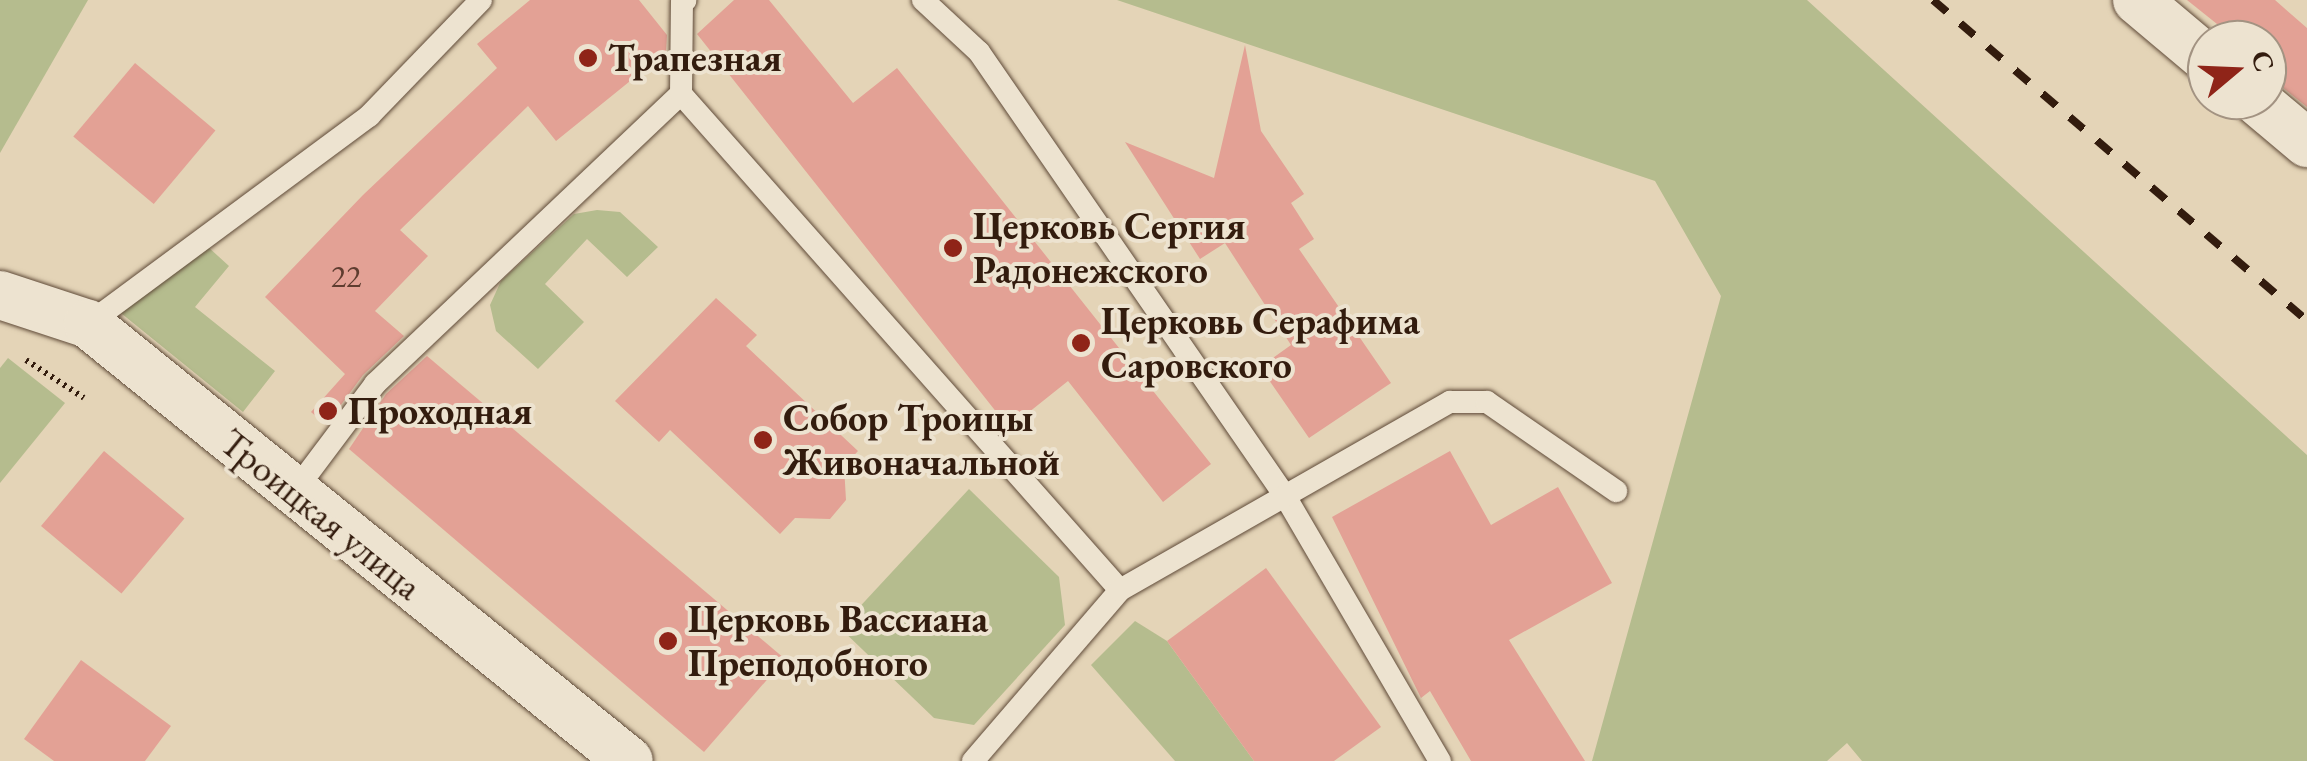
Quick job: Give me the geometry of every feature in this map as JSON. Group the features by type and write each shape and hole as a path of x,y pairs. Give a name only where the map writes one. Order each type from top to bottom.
{"street":[{"path":"2137,0 2187,42"},
{"path":"2280,120 2307,142"},
{"name":"Троицкая улица","path":"2,300 88,324 628,761"}],"lane":[{"path":"88,324 369,116 481,0"},
{"path":"686,0 682,2 681,94 1120,590"},
{"path":"923,0 979,52 1285,496 1440,761"},
{"path":"294,492 375,384 681,94"},
{"path":"973,761 1120,590 1450,402 1486,402 1616,491"}],"path":[{"path":"17,354 84,398"}],"green space":[{"path":"0,0 88,0 0,153"},
{"path":"1117,0 1807,0 2307,455 2307,761 1862,761 1847,743 1827,761 1592,761 1721,296 1655,181"},
{"path":"620,212 658,247 627,277 587,239 545,284 584,322 538,369 496,331 490,305 501,281 574,214"},
{"path":"196,236 229,266 195,307 275,371 243,412 111,305"},
{"path":"8,358 65,403 0,483 0,368"},
{"path":"969,489 1059,577 1065,625 974,725 934,718 840,628"},
{"path":"1135,621 1167,641 1254,761 1175,761 1091,665"}],"building":[{"path":"530,0 639,0 667,35 666,52 556,141 528,106 400,230 428,256 375,311 404,336 363,375 326,425 311,412 345,374 265,297 363,195 497,68 477,44"},
{"name":"Церковь Сергия Радонежского","path":"734,0 769,0 853,103 897,68 1211,464 1163,502 1068,381 1009,428 697,34"},
{"path":"2187,0 2275,0 2307,28 2307,107 2287,91 2287,20 2212,20"},
{"path":"1245,45 1261,131 1304,194 1291,203 1314,239 1299,249 1391,383 1309,438 1260,367 1291,345 1225,243 1200,259 1125,142 1214,178"},
{"path":"135,63 215,130 154,204 73,137"},
{"name":"Собор Троицы Живоначальной","path":"716,298 757,335 746,346 858,451 844,466 846,500 830,519 795,518 780,534 670,430 659,442 615,401"},
{"path":"427,356 785,659 704,752 349,449 386,394"},
{"path":"104,451 184,518 121,594 41,526"},
{"path":"1450,451 1491,525 1558,487 1612,583 1509,640 1585,761 1471,761 1430,691 1421,698 1332,517"},
{"path":"1266,568 1381,727 1334,761 1254,761 1167,641"},
{"path":"81,660 171,726 145,761 54,761 24,739"}],"railway":[{"path":"1933,0 2307,320"}],"place":[{"name":"Трапезная","path":"588,58"},
{"name":"Церковь Сергия Радонежского","path":"953,248"},
{"name":"Церковь Серафима Саровского","path":"1081,343"},
{"name":"Проходная","path":"328,411"},
{"name":"Собор Троицы Живоначальной","path":"763,440"},
{"name":"Церковь Вассиана Преподобного","path":"668,641"}]}
